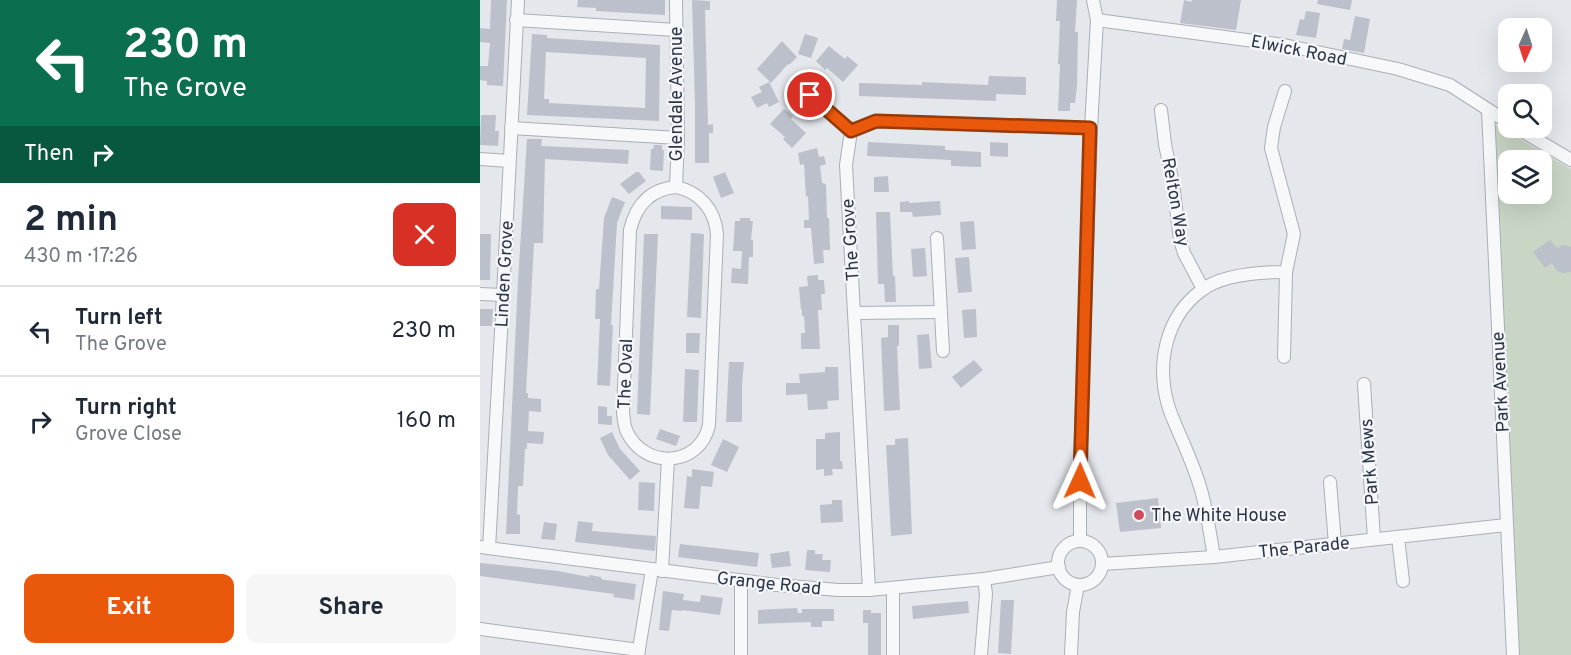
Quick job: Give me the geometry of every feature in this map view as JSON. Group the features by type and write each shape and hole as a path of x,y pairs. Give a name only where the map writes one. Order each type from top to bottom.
{"street":[{"name":"Linden Grove","path":"484,547 503,295 518,0"},
{"name":"Glendale Avenue","path":"676,0 678,138 676,187"},
{"path":"1080,541 1080,464 1090,128 1097,20 1093,0"},
{"path":"516,20 676,30"},
{"name":"Elwick Road","path":"1097,20 1284,45 1398,69 1450,85 1498,116"},
{"path":"796,83 851,131 876,121 1090,128"},
{"path":"1284,357 1286,272 1294,234 1271,148 1274,127 1285,91"},
{"name":"Relton Way","path":"1161,110 1180,240 1203,289"},
{"name":"Park Avenue","path":"1488,110 1513,655"},
{"path":"511,128 678,138"},
{"name":"The Grove","path":"851,131 846,165 869,590"},
{"path":"1534,138 1571,160"},
{"path":"480,159 509,161"},
{"path":"480,629 638,653 657,570 668,459 680,457 692,451 700,444 709,425 717,225 704,201 676,187"},
{"name":"The Oval","path":"668,459 646,454 636,446 626,430 623,413 630,230 637,210 643,202 660,190 676,187"},
{"path":"937,238 943,351"},
{"path":"1214,557 1201,489 1168,407 1164,389 1167,338 1174,321 1184,307 1203,289 1242,276 1263,272 1286,272"},
{"path":"480,294 503,295"},
{"path":"855,313 940,312"},
{"name":"Park Mews","path":"1364,384 1374,539"},
{"path":"1330,482 1335,544"},
{"name":"The Parade","path":"1102,564 1214,557 1506,525"},
{"path":"1398,537 1403,581"},
{"path":"1080,541 1095,546 1101,555 1102,564 1098,576 1092,581 1078,585 1063,576 1059,567 1059,557 1070,543 1080,541"},
{"name":"Grange Road","path":"484,547 807,588 869,590 984,579 1059,567"},
{"path":"981,655 986,594 984,579"},
{"path":"741,580 741,655"},
{"path":"1071,655 1073,612 1078,585"},
{"path":"893,588 893,655"}],"green space":[{"path":"1494,124 1498,126 1498,138 1518,138 1538,150 1498,150 1498,204 1552,204 1552,158 1571,169 1571,655 1518,655"}],"building":[{"path":"491,0 507,0 503,86 487,85 487,81 480,80 480,66 488,66 490,43 480,42 480,28 490,29"},
{"path":"578,0 665,0 665,15 596,11 596,8 577,7"},
{"path":"692,0 710,1 710,10 705,10 708,125 713,124 713,133 709,133 709,163 695,163"},
{"path":"1057,0 1077,0 1075,32 1078,32 1077,86 1075,103 1070,103 1070,111 1058,111 1060,21 1056,21"},
{"path":"1184,0 1191,2 1192,0 1241,0 1236,30 1180,23"},
{"path":"1318,0 1352,0 1350,10 1317,4"},
{"path":"1306,11 1320,13 1316,38 1296,35 1300,19 1304,20"},
{"path":"1355,16 1370,19 1364,53 1342,49 1344,39 1350,40"},
{"path":"532,34 547,35 547,38 660,45 659,121 527,115","holes":["546,52 646,58 645,108 549,103 549,99 544,99"]},
{"path":"805,34 818,38 811,58 798,54"},
{"path":"782,41 797,57 771,83 757,69"},
{"path":"829,46 845,59 847,56 858,65 843,82 816,61"},
{"path":"989,76 1026,77 1026,95 996,94 996,101 859,96 859,83 922,85 922,82 988,85"},
{"path":"769,82 779,102 769,107 767,103 757,108 751,97 762,92 759,87"},
{"path":"784,109 793,116 791,119 806,133 792,148 783,139 785,137 770,124"},
{"path":"481,115 496,115 495,131 499,131 498,146 480,145"},
{"path":"527,139 542,139 541,146 629,150 628,164 545,159 543,243 534,243 526,393 528,393 528,398 541,399 541,412 529,411 528,431 544,432 543,444 527,443 523,486 518,486 517,514 520,515 520,534 506,534 518,280"},
{"path":"868,142 945,146 945,150 981,152 981,167 951,166 951,160 867,156"},
{"path":"990,142 1008,143 1008,157 990,156"},
{"path":"654,145 662,145 662,150 664,150 663,171 650,170 651,149"},
{"path":"817,148 819,157 824,156 826,164 820,166 822,183 826,184 830,250 823,250 824,263 814,264 811,228 804,228 804,220 809,220 808,196 806,197 804,164 800,165 798,153"},
{"path":"639,172 646,181 629,194 620,184"},
{"path":"725,172 734,193 721,198 713,177"},
{"path":"888,176 889,192 874,192 874,177"},
{"path":"612,197 625,202 617,223 610,386 597,385 600,319 595,319 604,218"},
{"path":"909,201 909,203 940,201 941,215 913,217 912,212 900,212 900,202"},
{"path":"661,206 692,207 692,220 661,219"},
{"path":"876,212 890,212 896,302 885,302 884,284 878,284"},
{"path":"740,218 750,218 750,221 753,221 751,240 753,240 753,257 749,257 748,284 731,283 732,268 741,269 742,251 733,251 735,221 740,221"},
{"path":"974,221 976,249 962,250 960,222"},
{"path":"691,233 704,234 701,318 687,317"},
{"path":"480,234 491,234 490,280 480,280"},
{"path":"644,234 658,234 650,415 637,414"},
{"path":"1550,240 1557,248 1563,245 1571,247 1571,272 1562,273 1556,270 1552,263 1545,268 1533,252"},
{"path":"925,248 927,276 913,277 911,249"},
{"path":"969,257 972,292 958,293 955,258"},
{"path":"818,275 818,280 824,280 825,294 821,294 822,310 818,310 820,349 801,349 801,333 805,333 799,287 808,286 807,276"},
{"path":"480,309 493,309 492,326 480,326"},
{"path":"976,309 977,337 964,338 962,310"},
{"path":"888,325 899,325 899,346 897,346 900,410 884,411 881,338 888,337"},
{"path":"686,333 700,333 699,353 686,353"},
{"path":"929,334 932,368 919,369 917,335"},
{"path":"974,360 983,370 961,388 952,377"},
{"path":"729,362 744,362 742,422 726,422"},
{"path":"825,367 838,367 839,400 827,401 828,409 808,410 807,394 786,395 786,383 800,383 799,374 825,372"},
{"path":"685,369 699,370 697,422 683,422"},
{"path":"598,406 607,407 607,416 612,416 612,425 598,424"},
{"path":"660,429 680,436 676,446 656,439"},
{"path":"612,432 620,449 640,471 630,480 608,455 600,438"},
{"path":"840,432 840,461 842,461 843,469 832,469 833,475 824,476 824,469 816,470 816,439 825,439 825,433"},
{"path":"908,438 912,534 891,536 886,445 895,445 895,439"},
{"path":"723,439 739,447 727,472 711,465"},
{"path":"692,469 714,472 712,487 701,486 699,509 684,508 687,476 692,477"},
{"path":"639,482 655,483 654,511 638,510"},
{"name":"The White House","path":"1158,498 1161,528 1120,532 1116,503"},
{"path":"832,500 842,500 843,522 821,523 820,505 832,504"},
{"path":"578,521 593,523 592,531 656,536 655,551 575,542"},
{"path":"544,522 557,524 555,540 541,539"},
{"path":"680,544 759,553 757,567 678,557"},
{"path":"807,550 815,550 815,554 823,554 822,560 831,560 830,572 805,570"},
{"path":"789,551 791,566 772,568 770,554"},
{"path":"480,563 558,571 589,577 589,575 636,584 634,600 613,597 614,594 480,576"},
{"path":"663,591 684,594 683,600 700,602 701,595 723,598 720,615 672,610 669,631 659,630"},
{"path":"1001,600 1014,600 1011,654 998,653"},
{"path":"968,601 969,613 913,619 912,606"},
{"path":"797,608 798,613 802,613 802,609 834,609 834,621 822,621 822,627 811,627 811,622 758,624 758,610"},
{"path":"863,610 881,613 881,655 868,655 868,623 863,623"}],"place":[{"name":"The White House","path":"1139,515"}],"route":[{"path":"810,95 851,131 876,121 1090,128 1080,481"}]}
